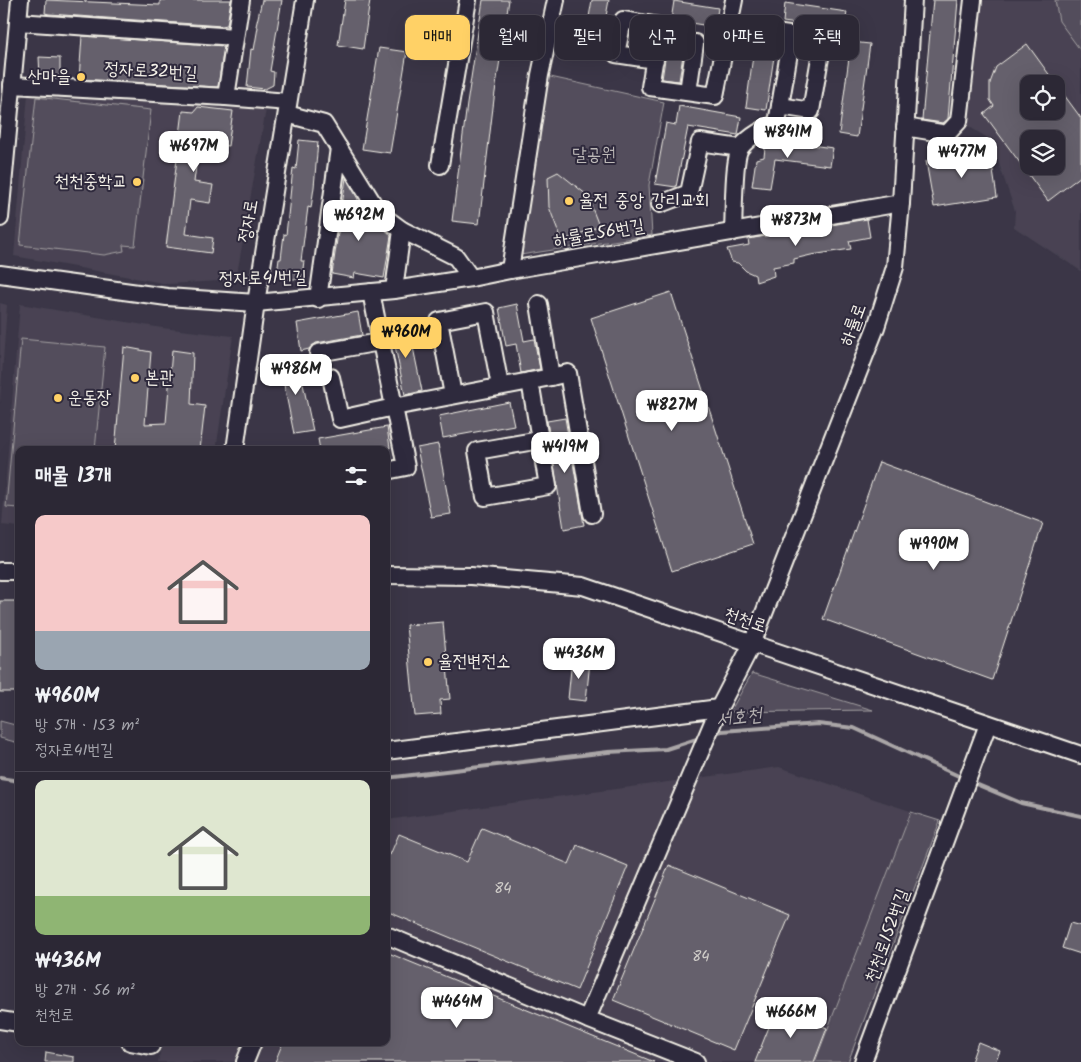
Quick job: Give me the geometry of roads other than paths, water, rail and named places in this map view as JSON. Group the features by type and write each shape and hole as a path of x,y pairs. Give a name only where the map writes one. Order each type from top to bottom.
{"street":[{"path":"0,218 20,0"},
{"path":"226,97 241,0"},
{"name":"정자로","path":"236,446 256,303 305,0"},
{"path":"440,165 468,0"},
{"path":"510,270 540,75 556,0"},
{"path":"731,15 734,0"},
{"name":"하률로","path":"587,1019 719,708 752,644 876,327 895,267 901,203 912,0"},
{"path":"905,127 947,134 959,121 973,0"},
{"path":"18,22 235,37"},
{"path":"780,106 811,111 823,40 784,34"},
{"path":"733,232 734,181 740,148 757,132 777,123 792,35"},
{"path":"654,60 650,87 715,96 722,60"},
{"path":"688,92 693,60"},
{"name":"정자로32번길","path":"12,85 226,97 288,108 324,124 379,213 402,230 456,257 471,278"},
{"path":"660,204 688,193 700,142 740,148"},
{"path":"318,298 339,148"},
{"name":"하률로56번길","path":"510,270 901,203"},
{"path":"394,290 402,230"},
{"name":"정자로41번길","path":"8,276 167,297 256,303 394,290 510,270"},
{"path":"371,292 406,467 390,470"},
{"path":"539,304 551,376"},
{"path":"453,395 439,321 486,312 500,386"},
{"path":"318,353 380,342"},
{"path":"332,377 340,419 568,373 592,514"},
{"path":"530,381 548,486 485,497 477,451 540,440"},
{"path":"0,570 15,571"},
{"name":"천천로","path":"390,575 471,576 584,586 1081,755"},
{"path":"390,750 719,708"},
{"name":"천천로152번길","path":"863,1062 988,724"},
{"path":"390,937 587,1019 696,1062"},
{"path":"0,1020 15,1022"},
{"path":"245,1062 251,1046"}],"waterway":[{"name":"서호천","path":"714,733 818,724 854,728 963,778"},
{"name":"서호천","path":"390,778 608,752 666,749 700,738"},
{"name":"서호천","path":"0,778 15,780"},
{"name":"서호천","path":"971,782 1021,803 1081,816"}],"place":[{"name":"산마을","path":"81,77"},
{"name":"천천중학교","path":"137,182"},
{"name":"율전 중앙 강리교회","path":"569,201"},
{"name":"본관","path":"135,378"},
{"name":"운동장","path":"58,398"},
{"name":"율전변전소","path":"428,662"}],"park label":[{"name":"달공원","path":"594,155"}]}
